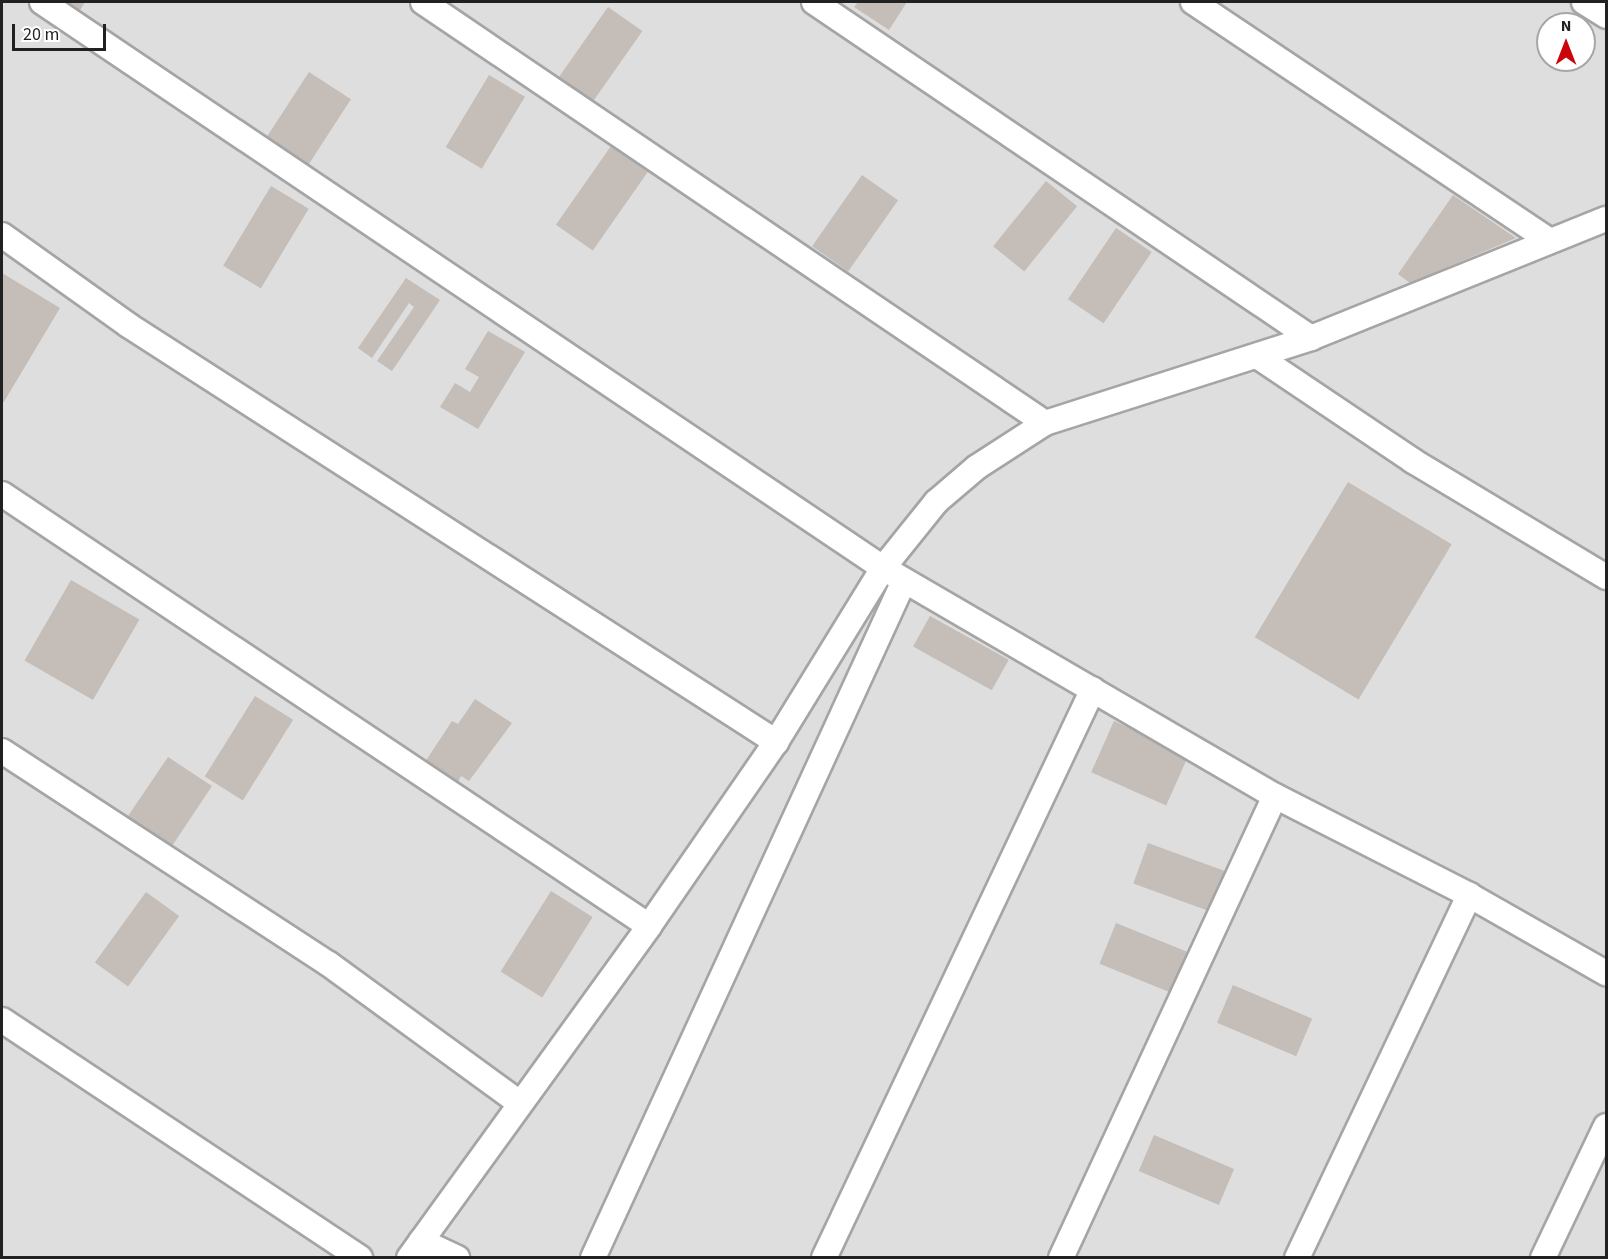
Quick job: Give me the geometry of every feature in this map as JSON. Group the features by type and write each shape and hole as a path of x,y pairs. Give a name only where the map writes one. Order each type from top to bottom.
{"street":[{"path":"42,2 883,568 1275,796 1469,895 1606,974"},
{"path":"423,2 1045,423"},
{"path":"814,2 1311,338"},
{"path":"1193,2 1548,240"},
{"path":"1584,2 1606,16"},
{"path":"457,1257 415,1249 518,1102 649,926 776,742 883,568 936,502 977,466 1045,423 1311,338 1548,240 1606,219"},
{"path":"2,235 128,325 776,742"},
{"path":"1257,356 1413,461 1606,577"},
{"path":"2,494 649,926"},
{"path":"593,1257 904,580"},
{"path":"824,1257 1093,689"},
{"path":"2,751 329,964 518,1102"},
{"path":"1061,1257 1275,796"},
{"path":"1297,1257 1469,895"},
{"path":"2,1020 360,1257"},
{"path":"1543,1257 1606,1126"}],"shaded area":[{"path":"2,2 1606,2 1606,1257 2,1257"}],"building":[{"path":"55,2 85,2 77,15"},
{"path":"858,2 907,2 889,30 854,7"},
{"path":"608,7 642,31 593,102 558,78"},
{"path":"309,72 351,99 306,168 264,141"},
{"path":"489,75 525,97 482,169 446,147"},
{"path":"611,146 648,172 593,250 556,225"},
{"path":"862,175 898,200 848,272 812,246"},
{"path":"1046,181 1077,206 1024,271 993,246"},
{"path":"271,186 309,209 261,288 223,266"},
{"path":"1453,195 1516,238 1410,283 1398,274"},
{"path":"1116,228 1152,252 1104,323 1068,299"},
{"path":"2,273 60,308 2,405"},
{"path":"406,278 440,300 392,371 377,361 414,307 409,303 372,358 358,348"},
{"path":"488,331 525,352 478,429 440,407 455,383 470,392 479,377 465,369"},
{"path":"1348,482 1452,544 1358,699 1255,637"},
{"path":"71,580 139,620 93,700 24,661"},
{"path":"930,616 1009,660 992,690 913,647"},
{"path":"255,696 293,720 243,800 205,777"},
{"path":"475,699 512,723 469,781 461,776 456,786 423,765 452,721 458,724"},
{"path":"1114,721 1189,754 1166,806 1091,772"},
{"path":"168,757 212,786 172,846 161,839 156,847 122,825"},
{"path":"1148,843 1227,872 1212,912 1133,883"},
{"path":"551,891 593,917 542,998 501,972"},
{"path":"146,892 179,916 128,986 95,962"},
{"path":"1116,923 1190,953 1174,994 1100,964"},
{"path":"1233,985 1312,1019 1296,1056 1217,1023"},
{"path":"1154,1135 1234,1169 1219,1205 1139,1171"}]}
